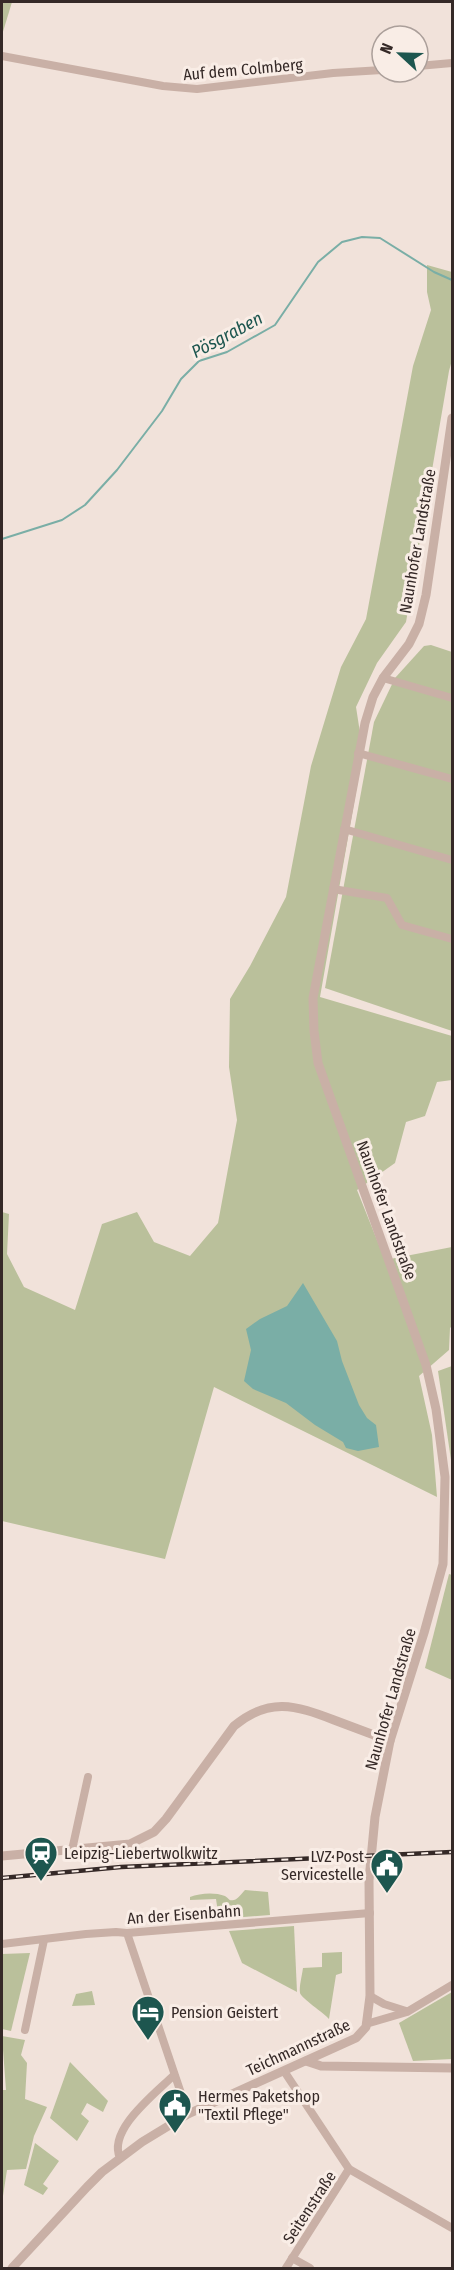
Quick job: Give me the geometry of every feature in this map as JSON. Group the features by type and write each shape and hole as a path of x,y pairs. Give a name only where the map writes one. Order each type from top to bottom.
{"street":[{"name":"Auf dem Colmberg","path":"2,57 163,86 197,89 370,71"},
{"path":"430,65 453,63"},
{"name":"Naunhofer Landstraße","path":"366,2024 370,1996 369,1880 375,1817 390,1742 441,1576 445,1477 436,1409 426,1365 318,1063 312,1017 313,998 358,753 373,697 383,678 409,644 418,624 426,595 453,418"},
{"path":"383,678 453,698"},
{"path":"358,753 453,779"},
{"path":"344,829 453,860"},
{"path":"333,889 387,898 402,925 453,939"},
{"path":"2,1856 130,1844 154,1832 234,1726 244,1718 263,1709 283,1705 305,1709 390,1742"},
{"path":"72,1850 88,1777"},
{"name":"An der Eisenbahn","path":"2,1944 86,1934 127,1933 370,1912"},
{"path":"127,1933 188,2114"},
{"path":"25,2030 44,1940"},
{"path":"366,2024 408,2012 453,1985"},
{"path":"370,1996 391,2007 408,2012"},
{"name":"Teichmannstraße","path":"12,2268 87,2187 142,2142 188,2114 356,2038 363,2032 366,2024"},
{"path":"306,2061 321,2066 453,2068"},
{"name":"Seitenstraße","path":"284,2070 350,2169 286,2268"},
{"path":"120,2158 117,2150 118,2143 127,2122 174,2075"},
{"path":"350,2169 453,2228"},
{"path":"292,2258 310,2268"}],"green space":[{"path":"2,2 12,2 2,35"},
{"path":"427,265 452,272 452,360 406,622 377,663 356,707 363,752 320,997 452,1036 452,1080 437,1082 425,1116 406,1122 395,1163 357,1190 385,1260 452,1247 452,1326 449,1350 419,1376 432,1435 437,1497 214,1387 165,1559 2,1521 2,1212 9,1214 7,1254 24,1287 75,1310 102,1224 137,1212 154,1242 190,1256 218,1223 237,1120 229,1067 230,999 286,897 311,766 341,667 366,619 413,366 431,310 427,292"},
{"path":"431,645 452,652 452,1031 325,988 374,722 395,678 424,646"},
{"path":"452,1366 452,1467 438,1371"},
{"path":"449,1574 452,1575 452,1680 425,1668"},
{"path":"245,1890 268,1892 270,1915 219,1919 216,1899 190,1900 190,1897 207,1894 221,1895 234,1900"},
{"path":"294,1926 297,1992 242,1963 229,1931"},
{"path":"342,1952 342,1973 336,1975 329,2019 300,1993 303,1968 322,1967 322,1953"},
{"path":"30,1953 11,2031 2,2029 2,1954"},
{"path":"92,1991 95,2005 72,2006 76,1994"},
{"path":"452,1992 452,2059 413,2061 399,2023"},
{"path":"2,2036 25,2040 21,2055 27,2063 25,2099 47,2107 34,2136 26,2169 7,2170 3,2196 2,2090 6,2090"},
{"path":"70,2062 108,2101 103,2112 87,2103 81,2114 89,2121 77,2141 50,2118"},
{"path":"35,2143 59,2161 43,2184 48,2188 43,2195 24,2185"}],"water":[{"path":"303,1283 337,1341 359,1405 367,1418 376,1425 379,1447 358,1451 346,1448 343,1442 286,1403 253,1389 244,1381 251,1350 246,1329 260,1319 287,1306"}],"waterway":[{"name":"Pösgraben","path":"2,539 62,520 85,505 117,470 162,411 181,379 199,361 227,352 275,325 318,262 342,242 362,237 380,238 434,272 452,280"}],"railway":[{"path":"2,1878 121,1867 452,1852"}],"place":[{"name":"Leipzig-Liebertwolkwitz","path":"41,1882"},
{"name":"LVZ Post Servicestelle","path":"387,1894"},
{"name":"Pension Geistert","path":"148,2041"},
{"name":"Hermes Paketshop \"Textil Pflege\"","path":"175,2134"}]}
